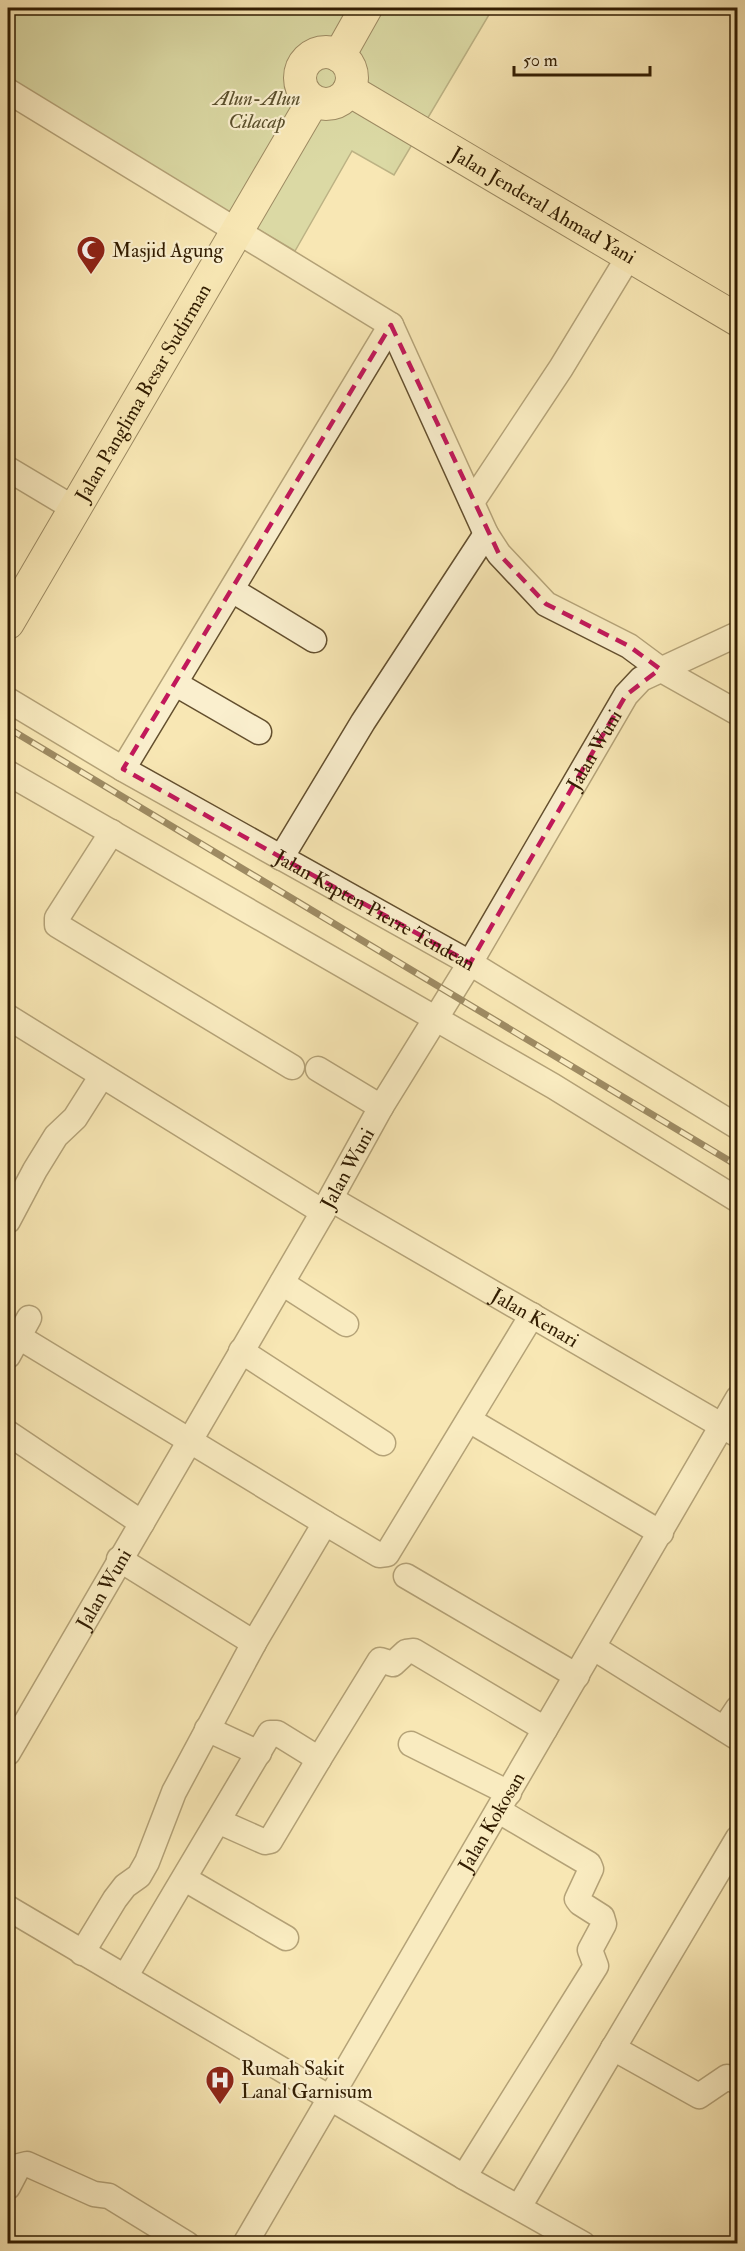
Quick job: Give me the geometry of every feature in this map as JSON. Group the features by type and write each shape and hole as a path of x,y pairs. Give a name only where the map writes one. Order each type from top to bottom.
{"main road":[{"path":"339,56 366,8"},
{"path":"330,52 339,56 351,71 349,90 336,102 321,104 313,101 302,87 302,69 313,56 330,52"},
{"name":"Jalan Jenderal Ahmad Yani","path":"349,90 738,320"},
{"name":"Jalan Panglima Besar Sudirman","path":"8,623 236,229 313,101"}],"street":[{"path":"8,91 391,325 486,534 499,554 546,604 629,646 660,669 738,713"},
{"path":"472,502 561,368 629,256"},
{"path":"123,769 391,325"},
{"path":"8,469 75,509"},
{"path":"281,858 369,713 486,534"},
{"path":"232,590 314,640"},
{"name":"Jalan Wuni","path":"8,1753 119,1559 327,1206 381,1107 470,963 626,695 641,679 738,633"},
{"path":"176,684 259,732"},
{"name":"Jalan Kapten Pierre Tendean","path":"8,700 123,769 470,963 738,1127"},
{"path":"8,773 434,1020 553,1086 738,1200"},
{"path":"112,832 57,918 57,925 292,1067"},
{"name":"Jalan Kenari","path":"8,1017 101,1077 327,1206 531,1315 730,1430"},
{"path":"318,1069 381,1107"},
{"path":"8,1221 23,1190 54,1140 72,1122 101,1077"},
{"path":"282,1283 346,1324"},
{"path":"19,1337 379,1555 387,1554 531,1315"},
{"path":"241,1351 383,1443"},
{"name":"Jalan Kokosan","path":"245,2244 661,1533 730,1430 738,1398"},
{"path":"469,1420 661,1533"},
{"path":"8,1433 142,1523"},
{"path":"82,1953 119,1894 139,1876 147,1862 174,1792 254,1643 325,1522"},
{"path":"119,1559 254,1643"},
{"path":"406,1576 578,1676"},
{"path":"594,1648 731,1734 738,1708"},
{"path":"220,1822 265,1842 270,1841 376,1663 382,1660 393,1664 412,1650 545,1730"},
{"path":"207,1729 259,1753"},
{"path":"125,1977 220,1822 268,1735 274,1731 319,1759"},
{"path":"411,1744 504,1802 589,1864 591,1869 578,1895 578,1901 602,1917 604,1924 590,1950 596,1966 464,2177"},
{"path":"519,2207 738,1838"},
{"path":"185,1879 286,1938"},
{"path":"8,1908 579,2243"},
{"path":"613,2048 699,2096 727,2077 738,2082"},
{"path":"8,2187 19,2166 27,2164 94,2194 109,2196 186,2244"}],"highlighted area":[{"path":"391,325 499,554 546,604 629,646 660,669 626,695 470,963 123,769"}],"green space":[{"name":"Alun-Alun Cilacap","path":"8,8 493,8 394,175 352,151 295,251 8,80"}],"railway":[{"path":"8,728 738,1166"}],"place":[{"name":"Masjid Agung","path":"91,276"},
{"name":"Rumah Sakit Lanal Garnisum","path":"220,2106"}]}
